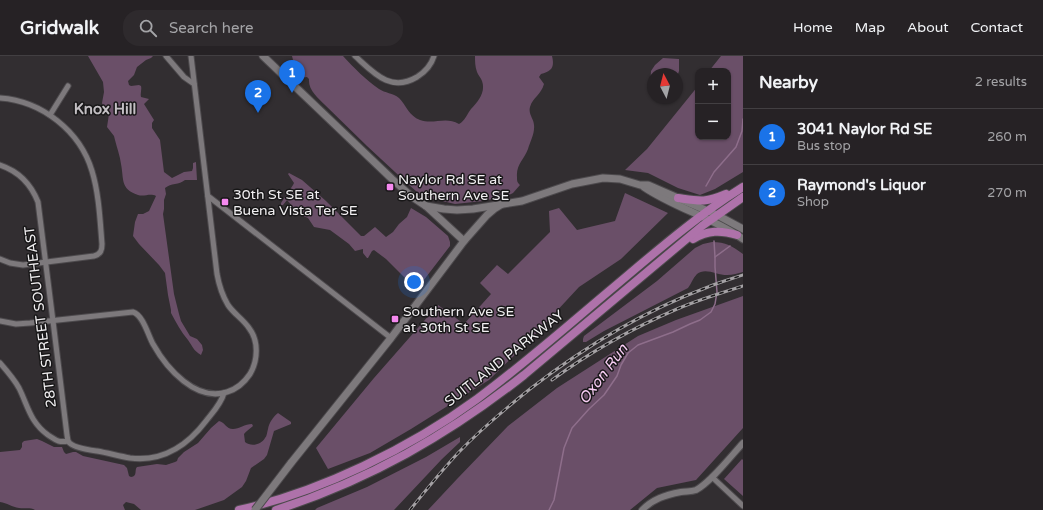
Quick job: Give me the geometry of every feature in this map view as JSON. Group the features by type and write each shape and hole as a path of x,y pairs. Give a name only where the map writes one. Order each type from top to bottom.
{"highway":[{"path":"678,198 707,201 743,187"},
{"name":"SUITLAND PARKWAY","path":"239,510 256,508 298,493 355,469 398,448 452,416 477,399 514,370 704,213 743,187"},
{"name":"SUITLAND PARKWAY","path":"276,510 320,495 379,469 461,421 524,375 713,218 743,197"},
{"path":"675,249 701,234 722,231 741,234"}],"main road":[{"path":"263,56 392,180 426,206 464,241"},
{"path":"426,206 444,210 457,210 522,201 572,184 603,178 620,179 640,185 657,196 704,213"},
{"path":"640,185 648,185 678,198 741,234"},
{"path":"256,508 391,338 464,241 487,215 502,204"}],"street":[{"path":"166,56 184,77 194,84"},
{"path":"0,321 16,324 133,312 141,318 157,350 172,370 191,387 205,393 224,393 238,387 250,374 254,364 256,349 254,338 249,328 229,306 221,291 217,274 191,56"},
{"path":"355,56 384,80 402,83 422,74 431,63 434,56"},
{"path":"50,114 68,86"},
{"path":"0,98 24,102 50,114 73,136 81,146 90,164 95,186 102,248 100,253 94,256 30,265 5,262 0,258"},
{"name":"28TH STREET SOUTHEAST","path":"0,165 18,174 30,187 36,197 39,208 67,435 70,443"},
{"path":"208,196 391,338"},
{"path":"0,363 18,387 32,418 44,432 57,441 130,458 150,457 164,454 182,445 193,437 201,428 222,401 224,393"},
{"path":"642,510 660,497 695,490 712,477 743,443"},
{"path":"712,477 743,506"}],"shaded area":[{"path":"88,56 153,56 137,67 134,75 128,81 129,85 131,86 141,86 141,97 149,99 144,104 154,120 152,123 152,128 160,140 164,172 172,178 184,172 192,171 193,163 196,162 197,180 185,180 165,188 166,194 163,214 174,294 179,314 181,321 190,336 197,339 202,345 203,350 201,355 193,348 171,313 165,273 133,236 138,214 143,214 149,211 156,196 142,196 132,193 128,190 124,183 120,158 114,136 107,127 109,114 102,103 104,92 103,82"},
{"path":"292,56 343,56 360,74 374,85 381,90 399,98 410,113 416,118 430,122 449,121 459,124 479,100 483,89 482,80 476,70 475,56 552,56 552,66 550,70 541,74 539,77 544,84 530,107 530,112 534,123 534,131 528,149 519,165 517,180 520,185 513,193 507,196 483,201 455,204 425,197 409,185 319,100 310,87 309,79 307,77 293,75 289,72 288,70 293,67 294,64"},
{"path":"721,56 743,56 743,172 715,189 700,195 678,188 648,173 625,170 647,149 695,90 695,140 731,140 731,68 711,68"},
{"path":"663,58 679,59 679,68 653,68"},
{"path":"289,173 302,180 326,201 361,236 364,236 375,227 386,237 393,232 407,217 411,208 426,217 448,236 450,246 420,285 415,288 386,259 374,250 367,258 363,253 363,249 355,251 349,244 330,230 314,227 308,218 301,215 298,212 299,210 293,207 287,200 283,205 281,205 294,183 288,174"},
{"path":"625,193 668,213 621,259 579,287 527,343 489,380 370,453 328,469 316,448 374,378 438,305 464,324 491,294 480,283 497,265 508,274 550,232 549,211 559,208 577,230 615,221"},
{"path":"712,242 729,245 743,254 743,272 723,275 707,271 700,272 688,288 604,331 586,342 583,342 584,336 657,281 695,248"},
{"path":"743,296 743,428 696,480 657,488 630,510 428,510 508,426 557,388 638,336 676,320"},
{"path":"278,413 291,422 291,424 274,431 267,455 264,459 251,468 242,487 224,500 195,510 141,510 134,504 126,502 123,505 125,510 35,510 16,507 0,502 0,452 20,450 24,441 37,439 54,447 62,447 66,454 76,452 83,456 124,465 127,468 129,476 131,477 135,474 137,467 157,464 166,465 177,461 184,452 198,443 219,421 233,429 252,424 253,426 244,434 245,442 253,445 258,444 266,437 270,422"},
{"path":"460,437 460,442 394,510 315,510 367,487 426,457"},
{"path":"742,459 743,460 743,496 724,479"}],"waterway":[{"name":"Oxon Run","path":"706,186 714,172 736,147 742,131 743,119"},
{"name":"Oxon Run","path":"549,510 554,500 564,448 572,428 604,395 617,376 628,353 638,345 700,320 711,312 715,304 717,292 714,241"},
{"path":"715,257 730,246"}],"railway":[{"path":"410,510 440,473 485,427 530,389 572,359 615,331 661,307 743,275"},
{"path":"552,380 597,350 644,324 685,306 743,286"}],"place":[{"name":"3041 Naylor Rd SE","path":"292,93"},
{"name":"Raymond's Liquor","path":"258,113"},
{"name":"Naylor Rd SE at Southern Ave SE","path":"390,187"},
{"name":"30th St SE at Buena Vista Ter SE","path":"225,202"},
{"name":"Southern Ave SE at 30th St SE","path":"395,319"}],"district":[{"name":"Knox Hill","path":"105,109"}]}
